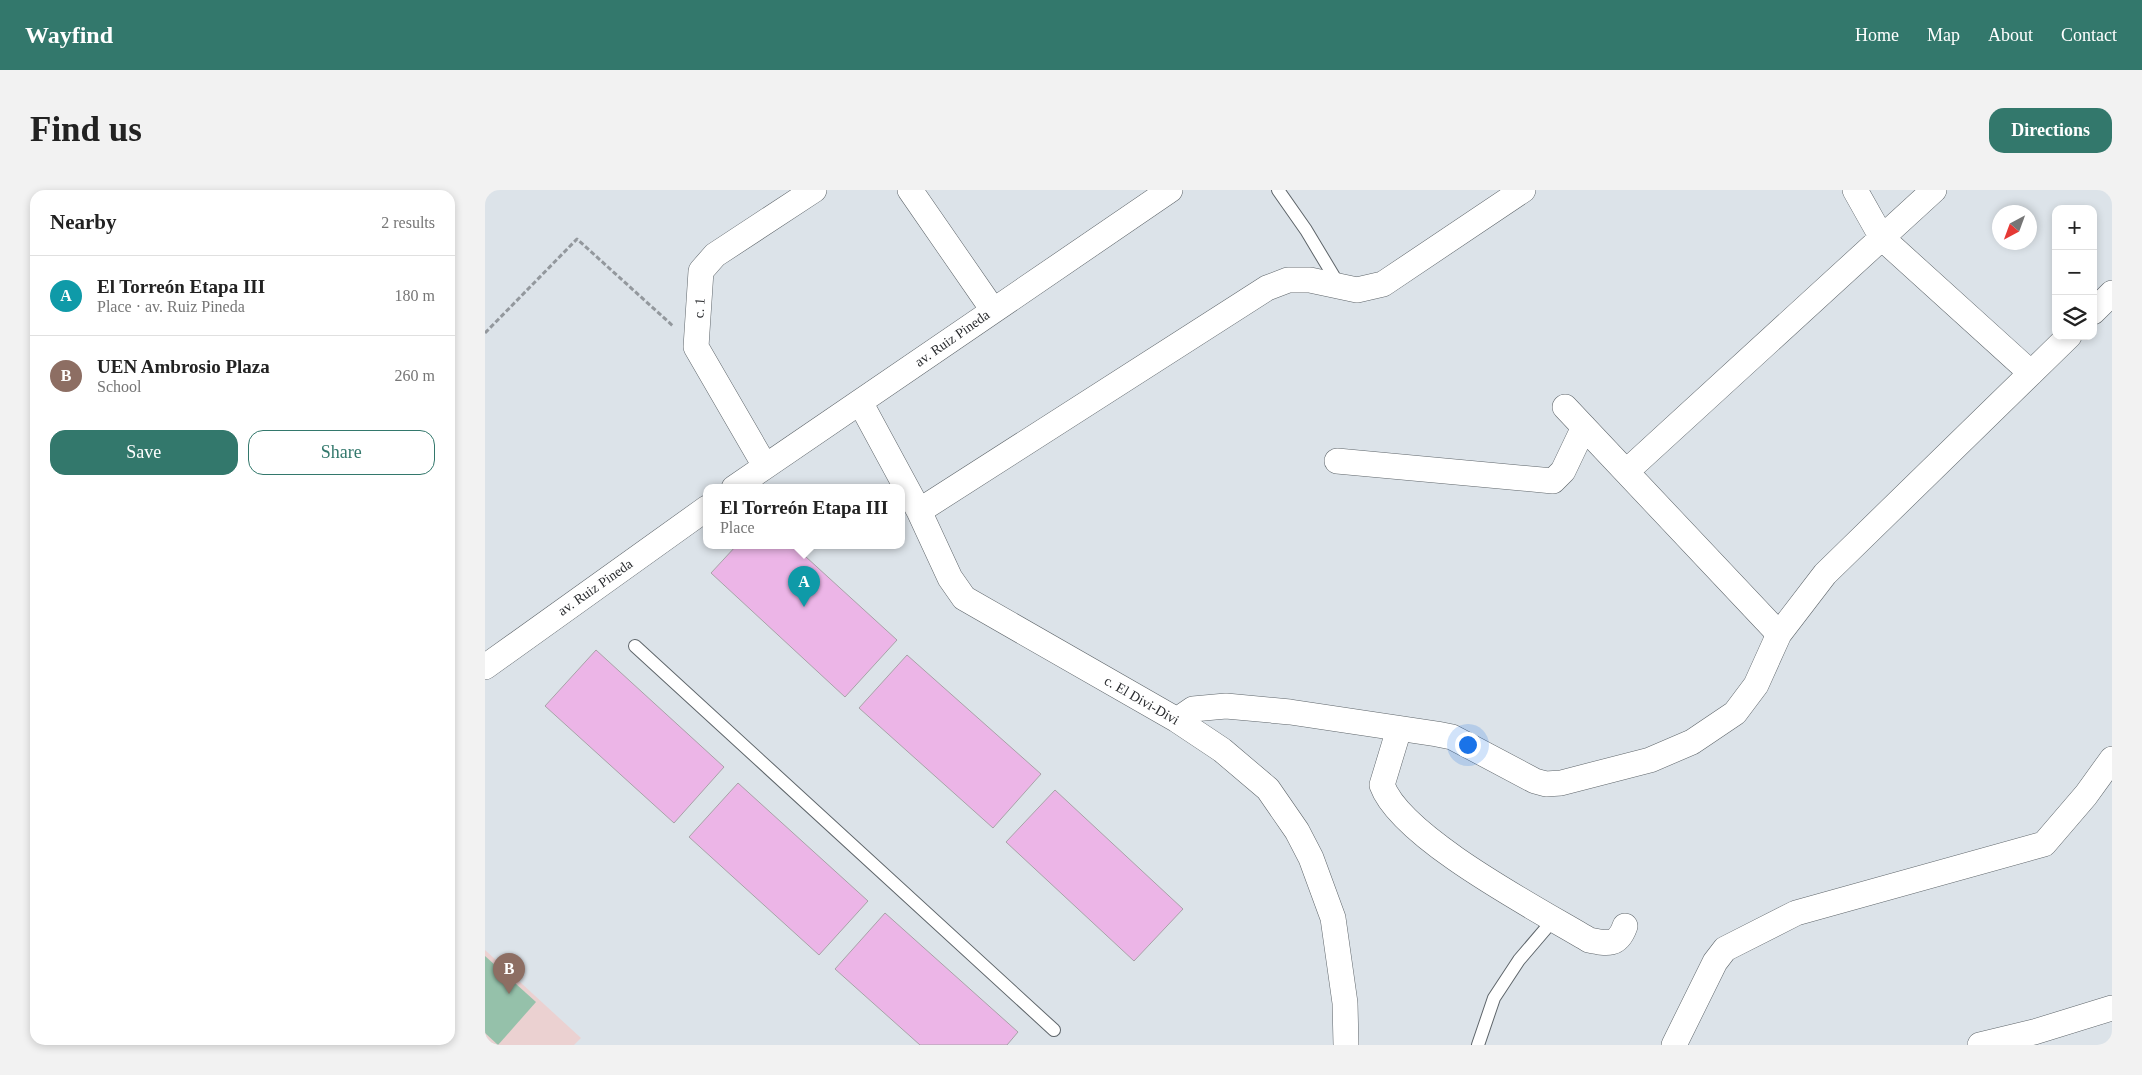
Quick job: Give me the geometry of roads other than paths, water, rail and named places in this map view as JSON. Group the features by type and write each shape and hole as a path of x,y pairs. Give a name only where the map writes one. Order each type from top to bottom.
{"street":[{"name":"c. 1","path":"765,466 696,347 701,271 715,254 771,216 815,190"},
{"path":"910,190 993,310"},
{"path":"916,190 993,310"},
{"name":"av. Ruiz Pineda","path":"740,484 1170,190"},
{"path":"919,511 1267,288 1288,280 1310,280 1357,290 1383,284 1523,190"},
{"path":"1855,190 1882,238 2031,374"},
{"path":"1627,471 1934,190"},
{"path":"2097,308 2112,293"},
{"path":"1177,720 1193,709 1226,706 1290,712 1452,737 1535,781 1546,784 1588,777 1650,760 1692,742 1735,713 1756,685 1779,634 1825,574 2065,340"},
{"name":"c. El Divi-Divi","path":"860,402 904,484"},
{"path":"1565,407 1779,634"},
{"path":"1337,461 1553,480 1563,471 1584,427"},
{"name":"c. El Divi-Divi","path":"905,485 950,578 964,598 1177,720 1222,750 1268,789 1279,802 1311,858 1333,918 1345,1003 1346,1045"},
{"name":"av. Ruiz Pineda","path":"485,667 703,511"},
{"path":"1399,729 1382,785 1390,802 1451,857 1589,940 1604,943 1614,942 1621,935 1625,926"},
{"path":"1674,1045 1711,971 1725,949 1795,913 2044,844 2086,795 2112,759"},
{"path":"1980,1045 2033,1039 2112,1008"}],"lane":[{"path":"1278,190 1307,230 1340,287"},
{"path":"635,646 1054,1030"},
{"path":"1478,1045 1494,998 1519,960 1554,919"}],"place":[{"name":"El Torreón Etapa III","path":"804,607"},
{"name":"UEN Ambrosio Plaza","path":"509,994"}]}
